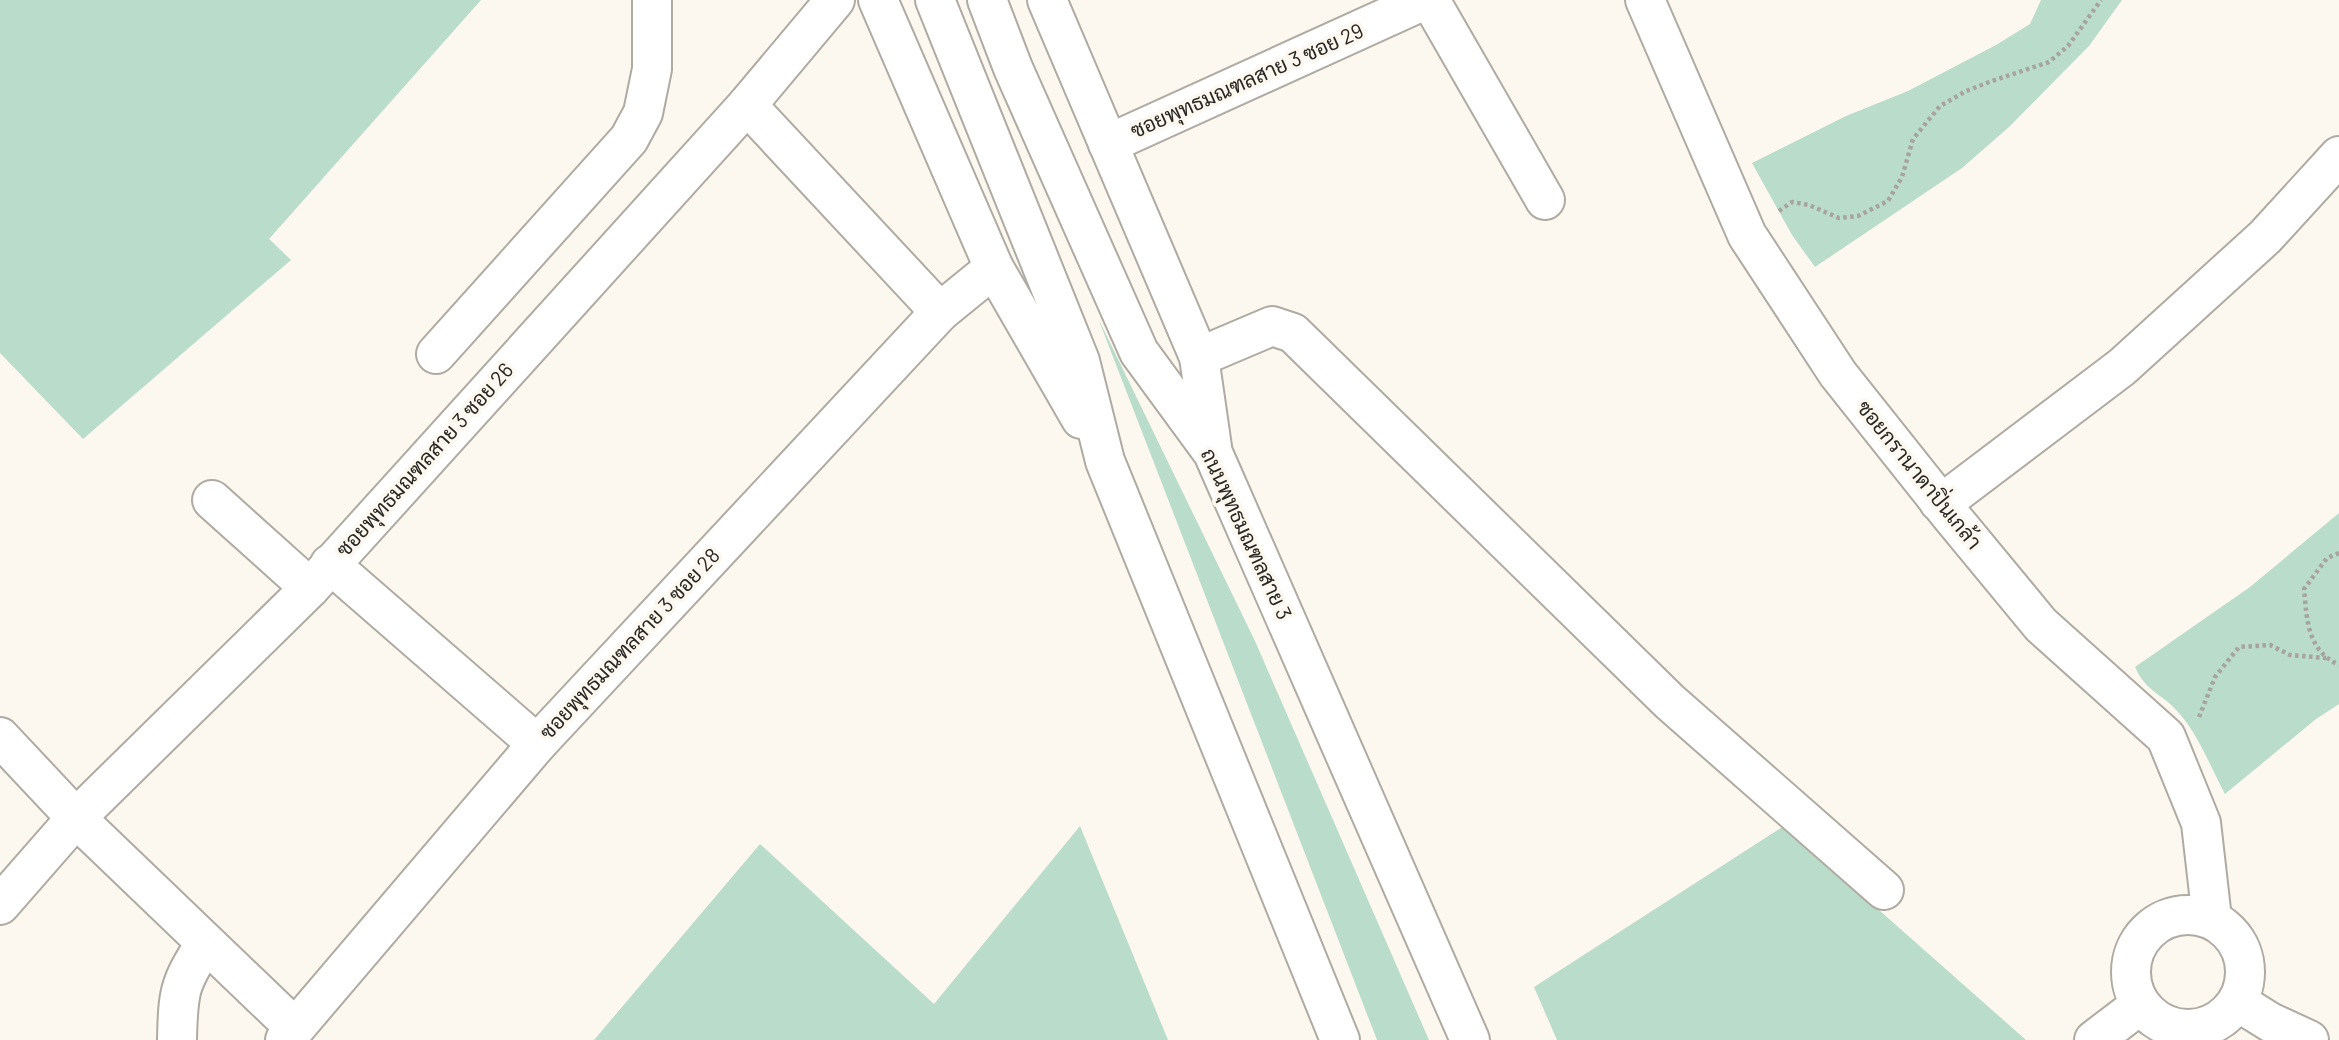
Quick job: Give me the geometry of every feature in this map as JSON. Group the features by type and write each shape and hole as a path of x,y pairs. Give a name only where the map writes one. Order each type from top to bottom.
{"street":[{"path":"436,354 629,139 643,113 652,69 653,0"},
{"name":"ซอยพุทธมณฑลสาย 3 ซอย 26","path":"0,905 76,818 320,576 747,105 835,0"},
{"path":"878,0 994,268 1105,461 1340,1040"},
{"path":"935,0 1080,361 1105,461"},
{"name":"ถนนพุทธมณฑลสาย 3","path":"987,0 1013,68 1139,352 1213,453 1470,1040"},
{"path":"1048,0 1199,357 1213,453"},
{"path":"1427,0 1545,200"},
{"name":"ซอยพุทธมณฑลสาย 3 ซอย 29","path":"1108,144 1427,0"},
{"name":"ซอยกรานาดาปิ่นเกล้า","path":"1645,0 1747,235 1838,374 2041,625 2166,737 2201,823 2212,919"},
{"path":"747,105 940,313"},
{"path":"1939,502 1953,495 2122,367 2265,237 2339,156"},
{"name":"ซอยพุทธมณฑลสาย 3 ซอย 28","path":"290,1034 537,744 940,313 994,268"},
{"path":"1199,357 1272,326 1293,333 1670,702 1884,890"},
{"path":"212,500 320,576 537,744"},
{"path":"0,737 76,818 205,944 290,1034"},
{"path":"2194,914 2212,919 2231,934 2243,955 2246,979 2238,1002 2222,1019 2201,1028 2178,1029 2157,1021 2140,1005 2132,988 2130,970 2134,951 2143,935 2158,923 2175,916 2194,914"},
{"path":"177,1040 179,992 187,972 205,944"},
{"path":"2238,1002 2270,1022 2309,1040"},
{"path":"2094,1040 2140,1005"}],"path":[{"path":"1747,235 1792,202 1809,205 1839,218 1858,216 1888,201 1902,177 1913,139 1940,106 1966,91 2049,62 2068,46 2101,0"},
{"path":"2326,658 2309,631 2304,589 2327,558 2339,553"},
{"path":"2166,737 2198,720 2215,677 2239,647 2270,645 2290,655 2326,658 2339,665"}],"green space":[{"path":"0,0 481,0 269,239 291,260 83,439 0,353"},
{"path":"2041,0 2122,0 2089,46 2009,127 1962,168 1815,267 1792,235 1752,163 1846,116 1908,91 1996,45 2030,24"},
{"path":"1098,318 1255,641 1429,1040 1377,1040"},
{"path":"2339,513 2339,704 2316,719 2225,794 2186,722 2144,682 2135,667 2250,587"},
{"path":"1080,826 1168,1040 594,1040 760,844 934,1004"},
{"path":"1784,826 2026,1040 1557,1040 1534,987"}]}
